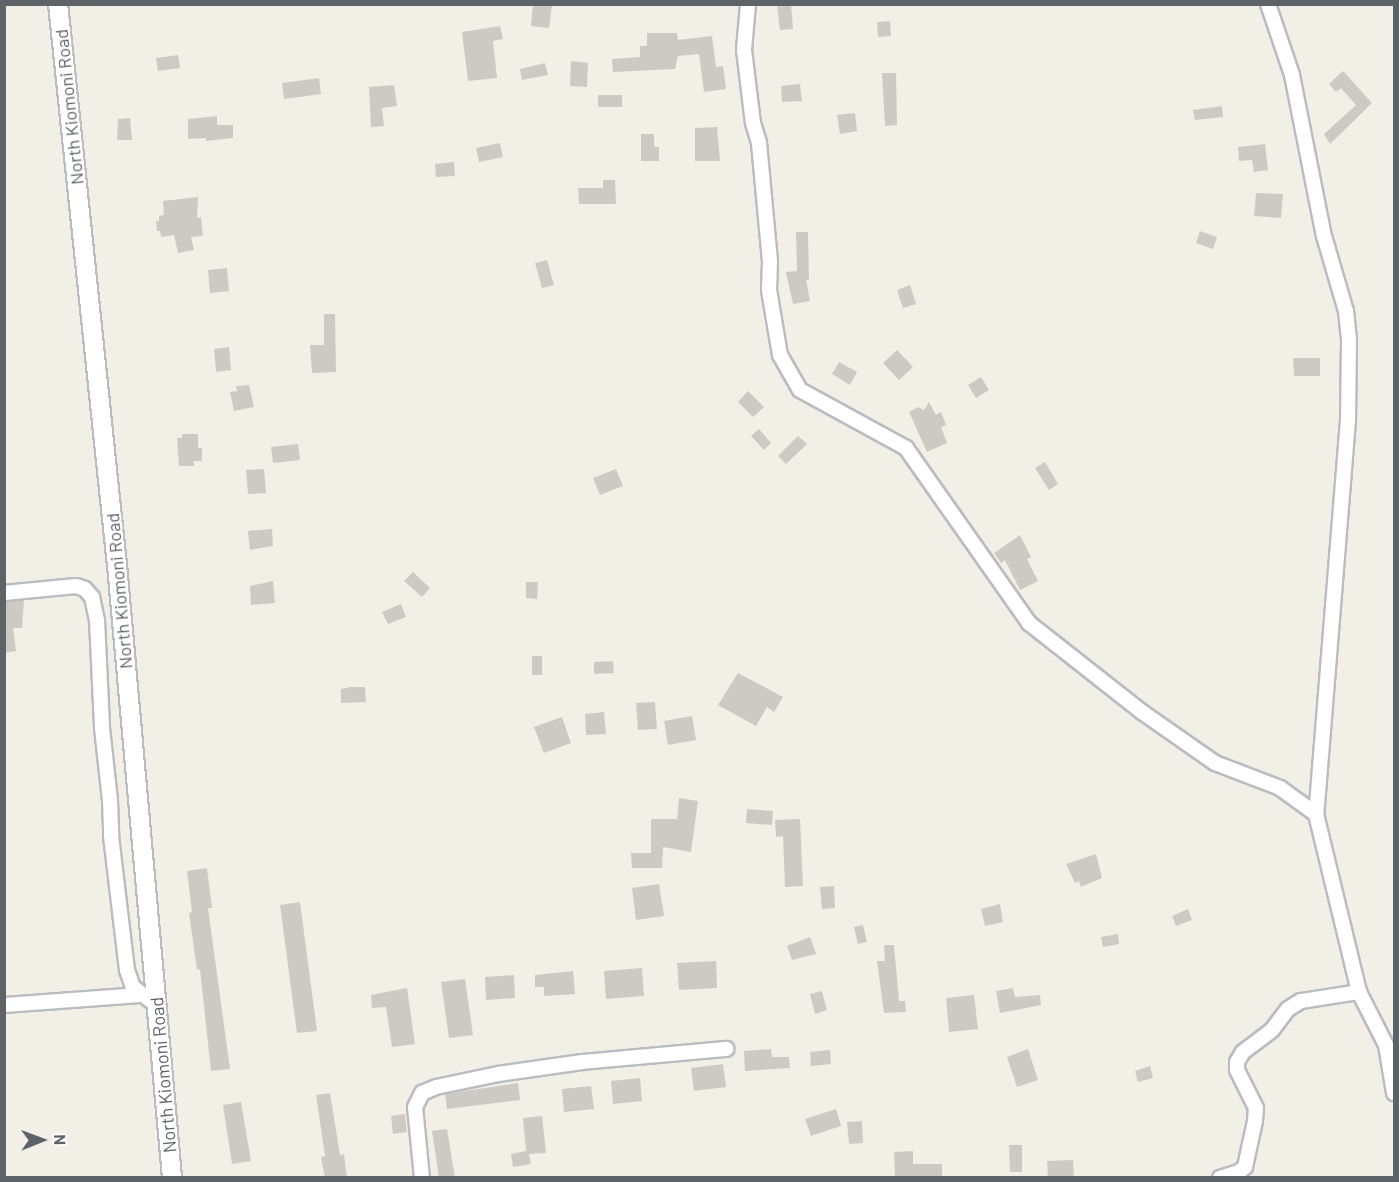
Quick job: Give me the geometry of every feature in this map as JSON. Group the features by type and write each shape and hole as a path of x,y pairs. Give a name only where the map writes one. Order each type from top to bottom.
{"main road":[{"name":"North Kiomoni Road","path":"58,4 114,541 172,1178"}],"street":[{"path":"748,4 744,50 753,123 759,143 770,262 770,290 780,355 800,390 906,448 1029,623 1142,712 1215,763 1280,788 1316,814"},
{"path":"1268,4 1292,75 1324,236 1346,311 1349,341 1348,420 1316,814 1359,992 1386,1045 1395,1093"},
{"path":"4,593 76,586 85,589 92,597 97,620 102,728 110,800 111,836 127,970 140,995 157,1006"},
{"path":"1220,1178 1239,1172 1245,1167 1255,1121 1256,1107 1237,1070 1237,1062 1243,1052 1272,1030 1288,1009 1301,1001 1359,992"},
{"path":"4,1005 140,995"},
{"path":"422,1178 415,1107 422,1093 436,1087 498,1074 582,1062 726,1049"}],"building":[{"path":"533,4 552,4 549,28 531,26"},
{"path":"777,4 791,4 793,29 780,30"},
{"path":"890,21 891,36 878,37 877,22"},
{"path":"500,26 503,39 493,41 497,78 468,81 462,32"},
{"path":"647,33 677,33 678,40 712,36 716,67 723,66 726,89 704,92 699,54 678,56 675,69 613,72 612,59 640,57 640,46 647,46"},
{"path":"178,55 180,68 158,71 156,58"},
{"path":"571,61 588,63 587,87 570,86"},
{"path":"545,63 548,75 522,80 520,69"},
{"path":"1343,71 1372,103 1330,144 1324,134 1356,105 1341,88 1336,92 1329,84"},
{"path":"882,73 896,73 897,125 885,126"},
{"path":"319,78 321,94 284,99 282,83"},
{"path":"800,84 802,101 782,102 781,86"},
{"path":"394,85 397,106 382,108 384,126 371,127 369,87"},
{"path":"598,95 622,95 622,107 598,107"},
{"path":"1222,106 1223,117 1195,120 1193,110"},
{"path":"855,113 857,131 840,134 837,115"},
{"path":"217,116 217,125 233,125 233,138 206,141 206,138 188,139 188,119"},
{"path":"130,118 132,140 117,140 118,119"},
{"path":"717,127 720,161 695,161 695,128"},
{"path":"641,134 654,134 654,147 659,147 659,161 641,161"},
{"path":"500,143 503,157 479,162 476,148"},
{"path":"1265,144 1268,170 1254,172 1252,160 1239,161 1238,147"},
{"path":"454,162 455,176 436,177 435,164"},
{"path":"603,180 615,180 616,204 579,204 578,188 603,188"},
{"path":"1256,193 1283,194 1281,218 1254,216"},
{"path":"198,197 197,218 201,217 203,236 191,237 194,250 178,253 174,235 161,237 160,231 157,231 156,221 159,221 159,216 164,215 163,201"},
{"path":"1200,231 1217,237 1213,249 1196,243"},
{"path":"796,232 808,232 809,280 806,280 810,301 793,304 786,272 797,271"},
{"path":"547,260 554,285 542,288 535,263"},
{"path":"227,268 229,291 210,293 208,270"},
{"path":"910,285 916,304 903,308 897,290"},
{"path":"324,314 335,314 336,372 312,373 310,345 324,345"},
{"path":"229,347 231,370 216,372 214,349"},
{"path":"897,350 913,367 899,380 883,363"},
{"path":"1293,358 1320,358 1320,376 1294,376"},
{"path":"839,362 857,372 850,385 832,374"},
{"path":"981,377 989,390 976,398 968,385"},
{"path":"249,385 254,407 234,411 230,392 237,391 236,386"},
{"path":"748,391 764,407 753,417 738,402"},
{"path":"929,402 936,415 941,412 946,425 941,427 947,443 927,452 909,412 918,407 924,410"},
{"path":"759,429 771,443 764,450 751,436"},
{"path":"182,434 198,434 198,448 202,448 202,461 194,461 194,466 179,466 177,438 182,438"},
{"path":"798,436 807,444 786,464 778,456"},
{"path":"298,444 300,460 273,463 271,447"},
{"path":"1045,462 1058,484 1049,490 1035,468"},
{"path":"264,469 266,493 248,494 246,470"},
{"path":"616,469 623,486 600,495 593,478"},
{"path":"272,529 273,546 250,550 248,531"},
{"path":"1020,535 1031,557 1027,559 1038,581 1020,590 1005,560 1001,563 994,553"},
{"path":"413,572 430,588 422,597 404,581"},
{"path":"273,581 275,603 251,605 250,586"},
{"path":"526,582 538,582 537,599 526,598"},
{"path":"24,600 22,628 13,628 16,651 4,653 4,602"},
{"path":"401,604 406,617 388,624 382,612"},
{"path":"532,656 542,656 542,675 532,675"},
{"path":"613,661 614,673 594,674 594,662"},
{"path":"738,673 783,697 774,712 767,707 756,726 718,705"},
{"path":"365,687 366,702 341,703 341,689"},
{"path":"655,702 657,729 638,730 636,703"},
{"path":"604,712 606,734 586,735 585,714"},
{"path":"692,716 696,740 668,745 664,721"},
{"path":"562,717 571,743 544,753 534,727"},
{"path":"679,798 698,801 691,852 663,847 662,868 632,868 631,853 651,853 651,819 677,819"},
{"path":"747,809 773,811 772,825 746,823"},
{"path":"800,819 803,886 785,887 783,836 776,837 775,820"},
{"path":"1096,854 1102,878 1081,887 1079,881 1075,883 1066,864"},
{"path":"207,868 212,908 208,908 230,1069 211,1071 200,969 197,970 189,913 192,912 187,871"},
{"path":"659,884 664,916 636,920 632,888"},
{"path":"834,886 835,908 822,909 820,887"},
{"path":"300,902 317,1031 297,1033 280,905"},
{"path":"1000,904 1003,922 985,926 981,909"},
{"path":"1188,909 1192,920 1176,926 1172,916"},
{"path":"863,925 867,942 858,944 854,927"},
{"path":"1118,934 1119,944 1103,947 1101,937"},
{"path":"810,937 816,954 792,960 787,946"},
{"path":"884,945 894,945 899,1001 905,1001 906,1012 884,1013 877,961 885,961"},
{"path":"716,961 717,988 679,990 677,963"},
{"path":"642,968 644,996 606,999 604,971"},
{"path":"573,971 575,994 544,996 544,987 535,987 535,975"},
{"path":"514,975 515,998 486,1000 485,977"},
{"path":"465,979 473,1035 449,1038 441,982"},
{"path":"407,988 415,1044 392,1047 386,1007 372,1008 371,995"},
{"path":"1013,988 1015,997 1040,995 1041,1005 1000,1013 996,991"},
{"path":"822,991 827,1010 815,1014 810,994"},
{"path":"974,995 978,1029 949,1032 946,998"},
{"path":"771,1049 772,1057 789,1057 790,1068 745,1071 744,1051"},
{"path":"1028,1049 1038,1080 1017,1087 1007,1057"},
{"path":"830,1050 831,1064 811,1066 810,1052"},
{"path":"723,1064 726,1087 694,1091 691,1068"},
{"path":"1150,1066 1153,1078 1138,1082 1135,1071"},
{"path":"640,1078 642,1101 613,1104 611,1081"},
{"path":"518,1083 520,1100 447,1109 445,1094"},
{"path":"591,1086 594,1109 564,1112 562,1089"},
{"path":"330,1093 340,1155 344,1154 347,1178 325,1178 321,1157 325,1156 316,1095"},
{"path":"241,1102 251,1161 232,1164 223,1105"},
{"path":"836,1109 841,1126 811,1136 805,1119"},
{"path":"405,1114 407,1132 393,1134 391,1116"},
{"path":"542,1116 546,1153 529,1154 531,1164 513,1167 511,1154 526,1151 523,1118"},
{"path":"862,1121 863,1143 849,1144 847,1122"},
{"path":"447,1129 455,1178 439,1178 432,1131"},
{"path":"1009,1145 1022,1145 1022,1172 1010,1172"},
{"path":"913,1151 913,1164 942,1164 942,1178 895,1178 894,1152"},
{"path":"1073,1160 1074,1178 1048,1178 1047,1161"}]}
